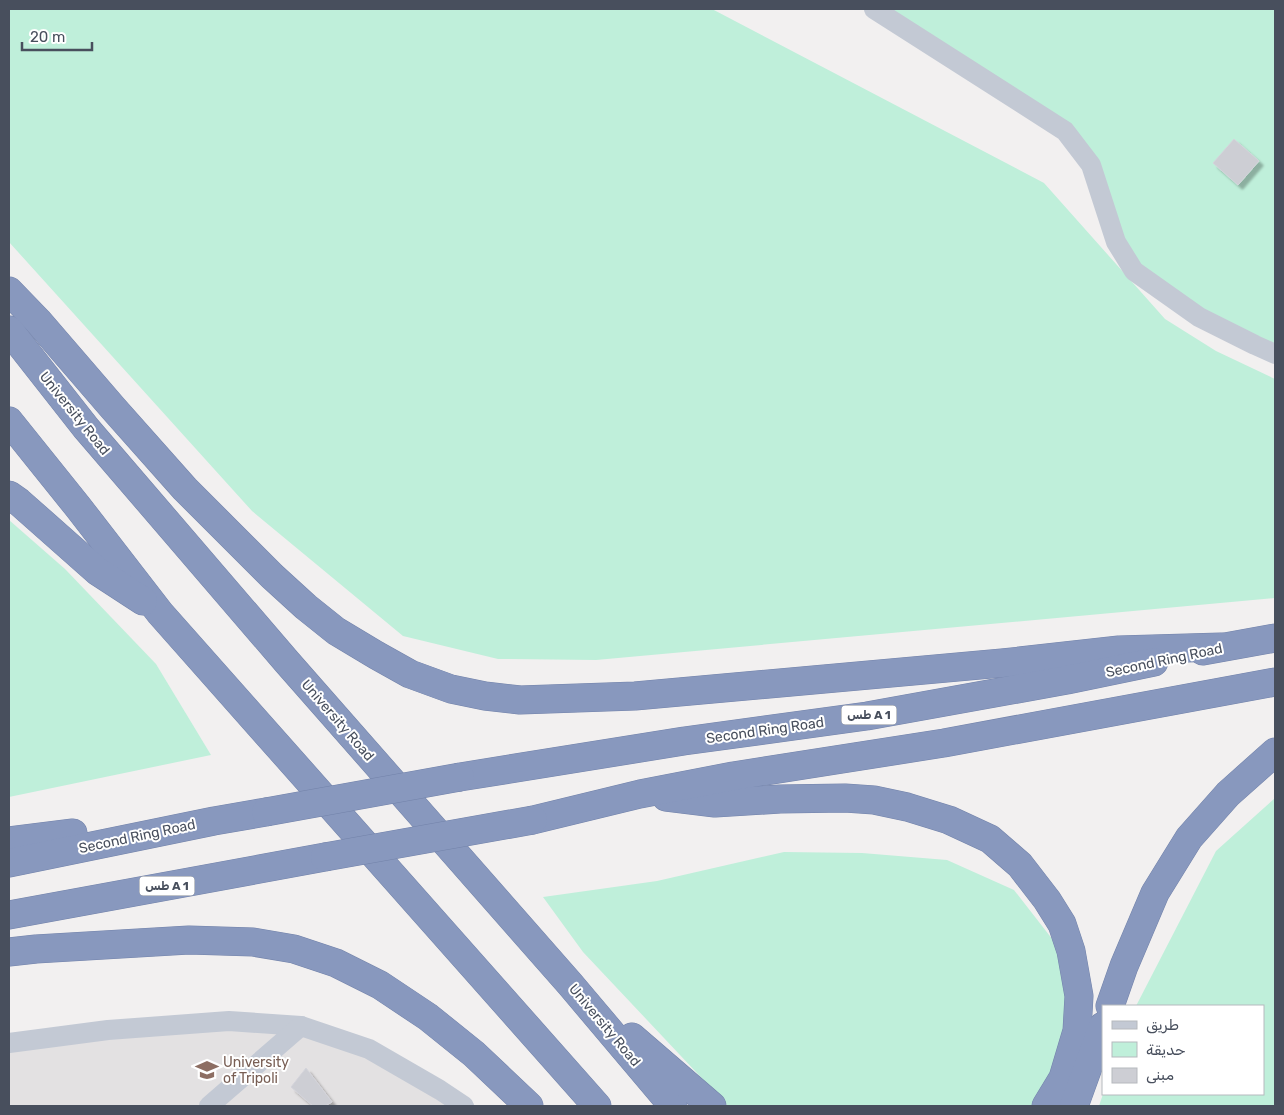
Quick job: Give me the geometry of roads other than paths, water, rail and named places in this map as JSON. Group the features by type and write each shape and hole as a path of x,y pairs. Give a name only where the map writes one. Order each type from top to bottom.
{"highway":[{"path":"9,291 38,321 185,489 299,601 336,631 376,655 410,674 451,689 520,700 635,696 1002,663 1120,650 1221,647"},
{"name":"University Road","path":"9,330 86,428 287,662 570,984 673,1106"},
{"path":"9,421 160,613 597,1106"},
{"path":"9,495 97,571 160,613"},
{"name":"Second Ring Road","path":"9,863 214,821 460,777 684,741 867,716 1067,680 1221,647 1275,638"},
{"path":"640,794 733,776 944,744 1275,682"},
{"path":"1110,1005 1124,966 1155,893 1189,838 1228,794 1275,752"},
{"path":"640,794 715,803 780,799 845,798 874,800 949,820 990,839 1020,865 1047,900 1062,924 1071,951 1079,996 1077,1031 1063,1078 1046,1106"},
{"name":"طس A 1","path":"9,915 533,820 640,794"},
{"path":"9,841 132,824 181,820 214,821"},
{"path":"9,952 189,940 253,942 294,949 336,963 388,990 428,1017 474,1054 529,1106"},
{"path":"570,984 712,1106"},
{"path":"1074,1106 1102,1029"}],"street":[{"path":"874,9 1065,131 1091,165 1116,242 1134,271 1198,317 1275,354"},
{"path":"9,1043 108,1030 229,1021 301,1026 370,1049 464,1106"},
{"path":"209,1106 301,1026"}],"place":[{"name":"University of Tripoli","path":"207,1070"}]}
